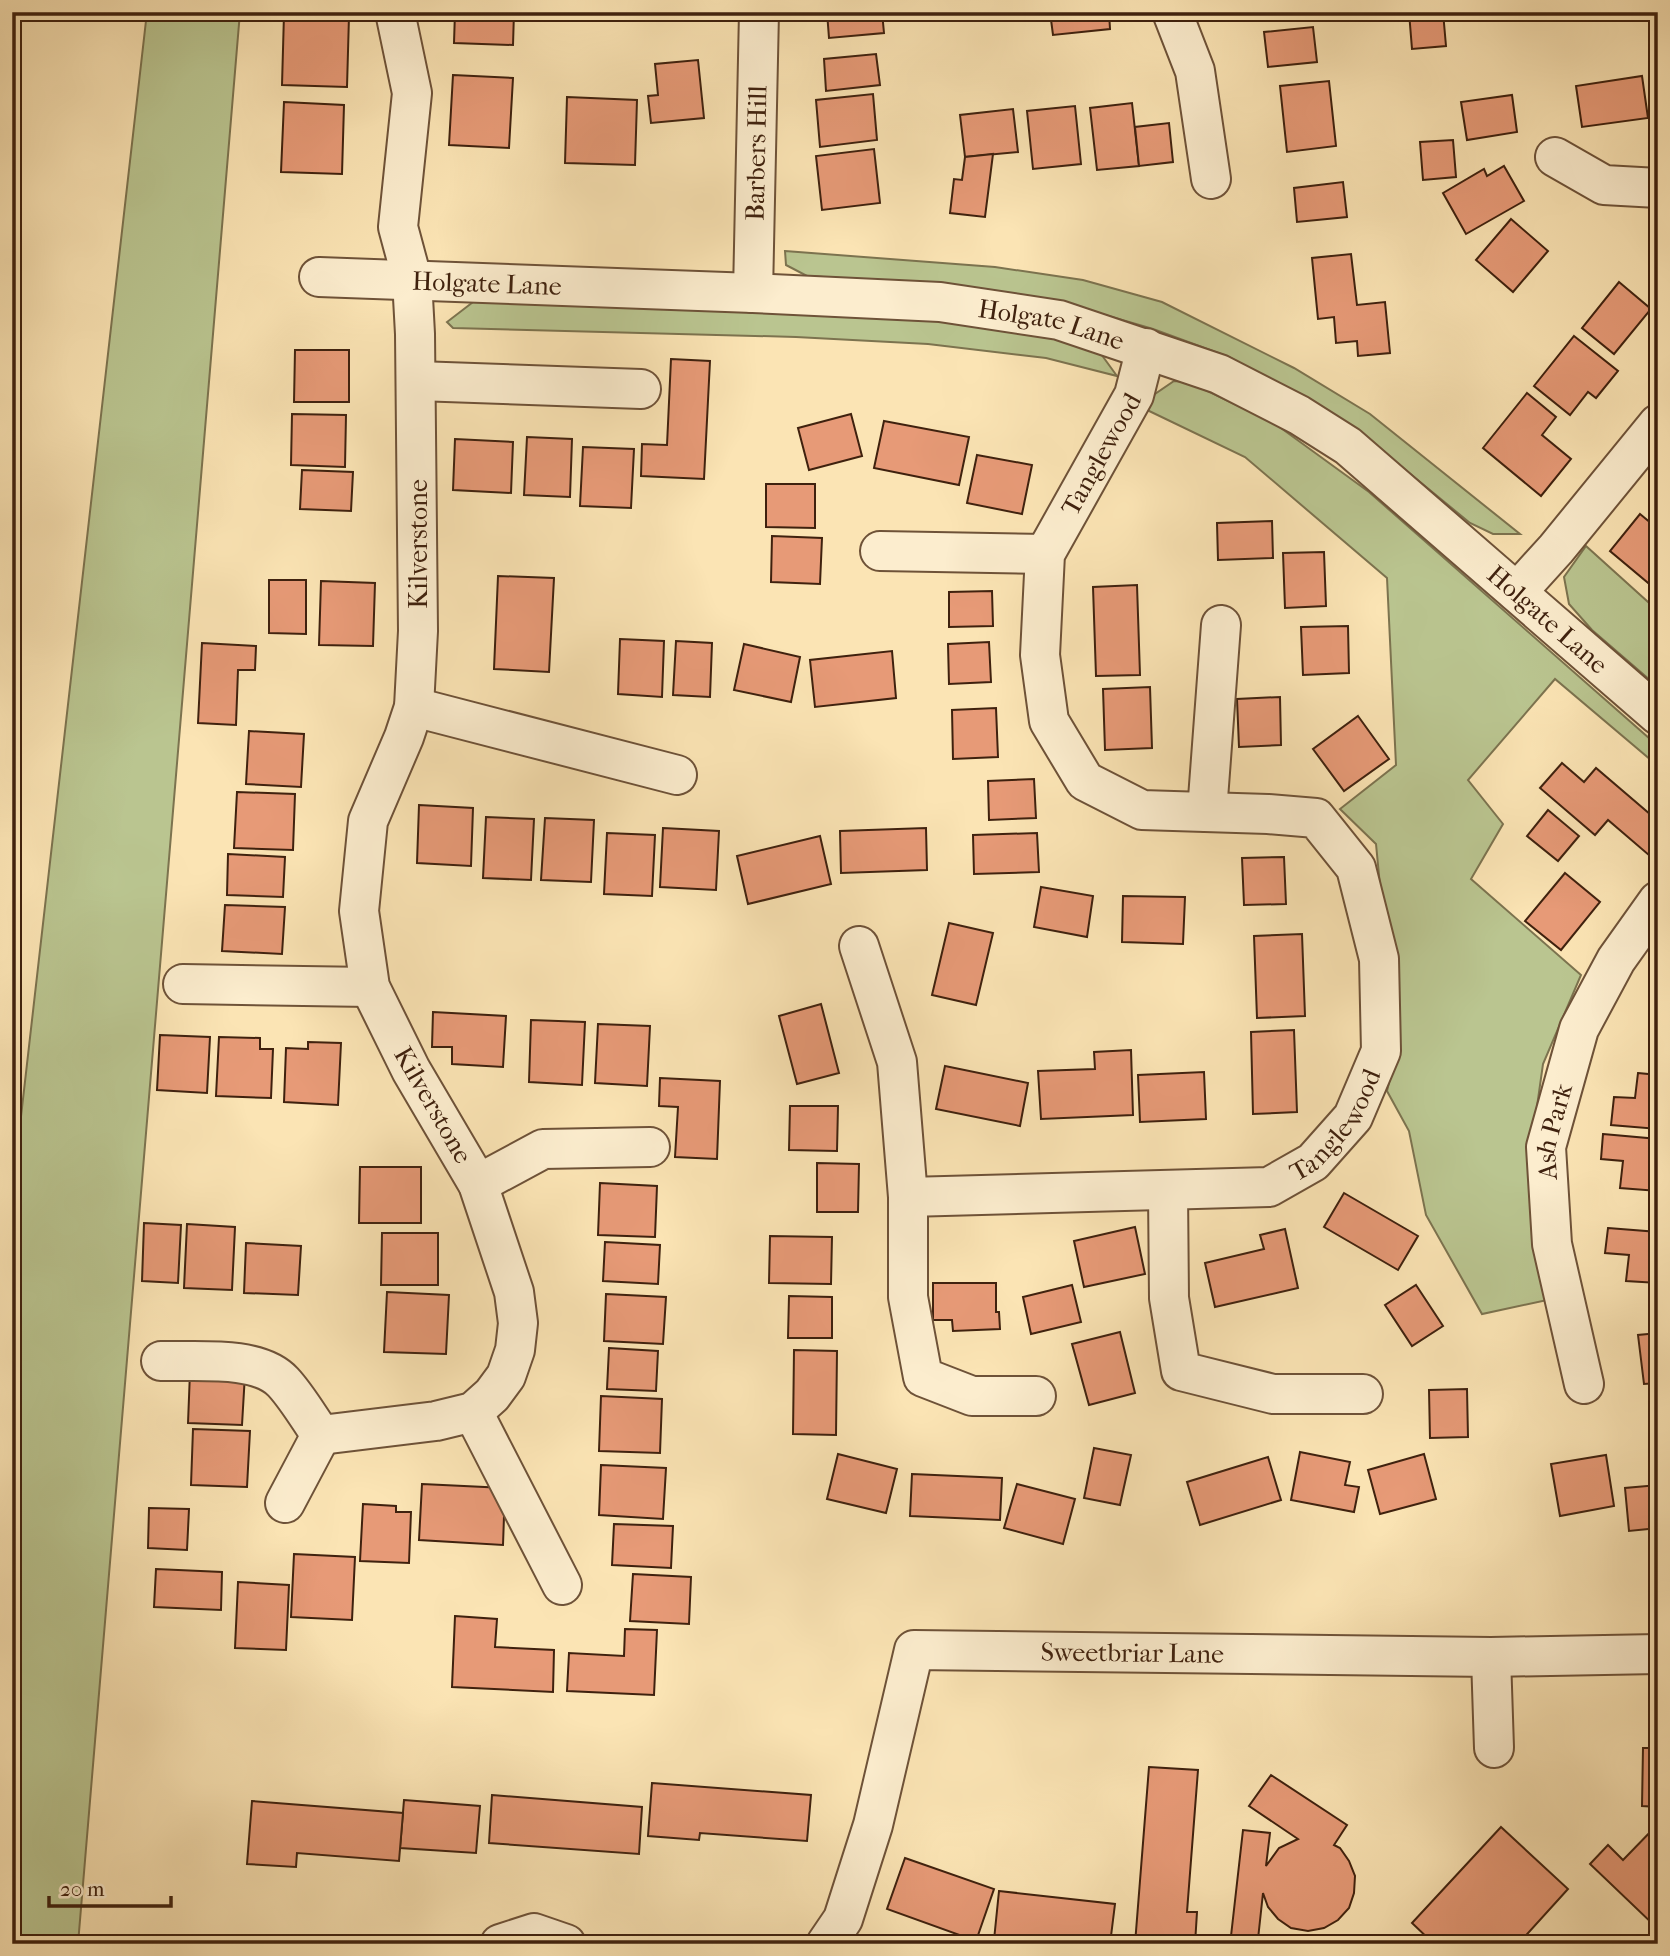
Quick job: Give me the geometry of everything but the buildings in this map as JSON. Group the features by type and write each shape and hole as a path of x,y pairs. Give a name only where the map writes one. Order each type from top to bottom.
{"street":[{"name":"Kilverstone","path":"395,12 412,93 398,227 412,279 417,381 418,631 414,707 368,821 359,911 370,987 411,1070 478,1184 514,1292 518,1323 515,1350 506,1376 492,1395 473,1412"},
{"name":"Barbers Hill","path":"753,293 759,12"},
{"path":"1172,12 1195,71 1211,179"},
{"path":"1555,157 1604,185 1658,188"},
{"name":"Holgate Lane","path":"319,277 940,302 1059,320 1146,348 1219,374 1299,415 1348,446 1658,715"},
{"name":"Tanglewood","path":"908,1197 1269,1187 1313,1162 1353,1117 1381,1051 1379,959 1356,868 1316,818 1142,810 1084,781 1049,720 1040,655 1045,555 1135,395 1146,348"},
{"path":"417,381 641,389"},
{"path":"1517,592 1556,549 1658,424"},
{"path":"880,551 1045,555"},
{"path":"1207,813 1221,625"},
{"path":"414,707 677,775"},
{"name":"Ash Park","path":"1584,1384 1552,1244 1546,1147 1579,1029 1616,960 1658,901"},
{"path":"859,946 897,1062 908,1197 908,1297 923,1377 972,1396 1036,1395"},
{"path":"183,984 370,987"},
{"name":"Kilverstone","path":"478,1184 543,1149 650,1147"},
{"path":"1168,1191 1169,1298 1181,1371 1273,1394 1363,1394"},
{"path":"161,1361 249,1364 267,1371 282,1380 321,1435"},
{"path":"321,1435 436,1421 473,1412 562,1585"},
{"path":"285,1503 321,1435"},
{"name":"Sweetbriar Lane","path":"826,1944 843,1919 873,1825 914,1650 1491,1657 1658,1654"},
{"path":"1491,1657 1494,1748"},
{"path":"500,1944 534,1933 566,1944"}],"green space":[{"path":"147,12 240,12 78,1944 12,1944 12,1134 19,1134"},
{"path":"785,251 995,267 1083,280 1162,302 1294,368 1370,414 1520,534 1493,534 1470,523 1358,431 1229,357 1153,329 1064,303 942,284 807,276 786,265"},
{"path":"477,299 873,315 971,323 1071,340 1101,354 1117,376 1046,358 928,344 796,337 453,328 447,322"},
{"path":"1174,381 1189,382 1274,423 1369,492 1658,746 1658,766 1555,679 1468,780 1503,824 1471,879 1581,975 1543,1064 1530,1156 1552,1299 1482,1314 1426,1215 1409,1131 1387,1091 1396,1053 1376,844 1340,809 1396,765 1387,578 1245,457 1145,409 1155,394"},
{"path":"1586,546 1658,611 1658,687 1592,630 1569,604 1564,577"}],"shaded area":[{"path":"89,1941 386,1944 88,1944"}]}
